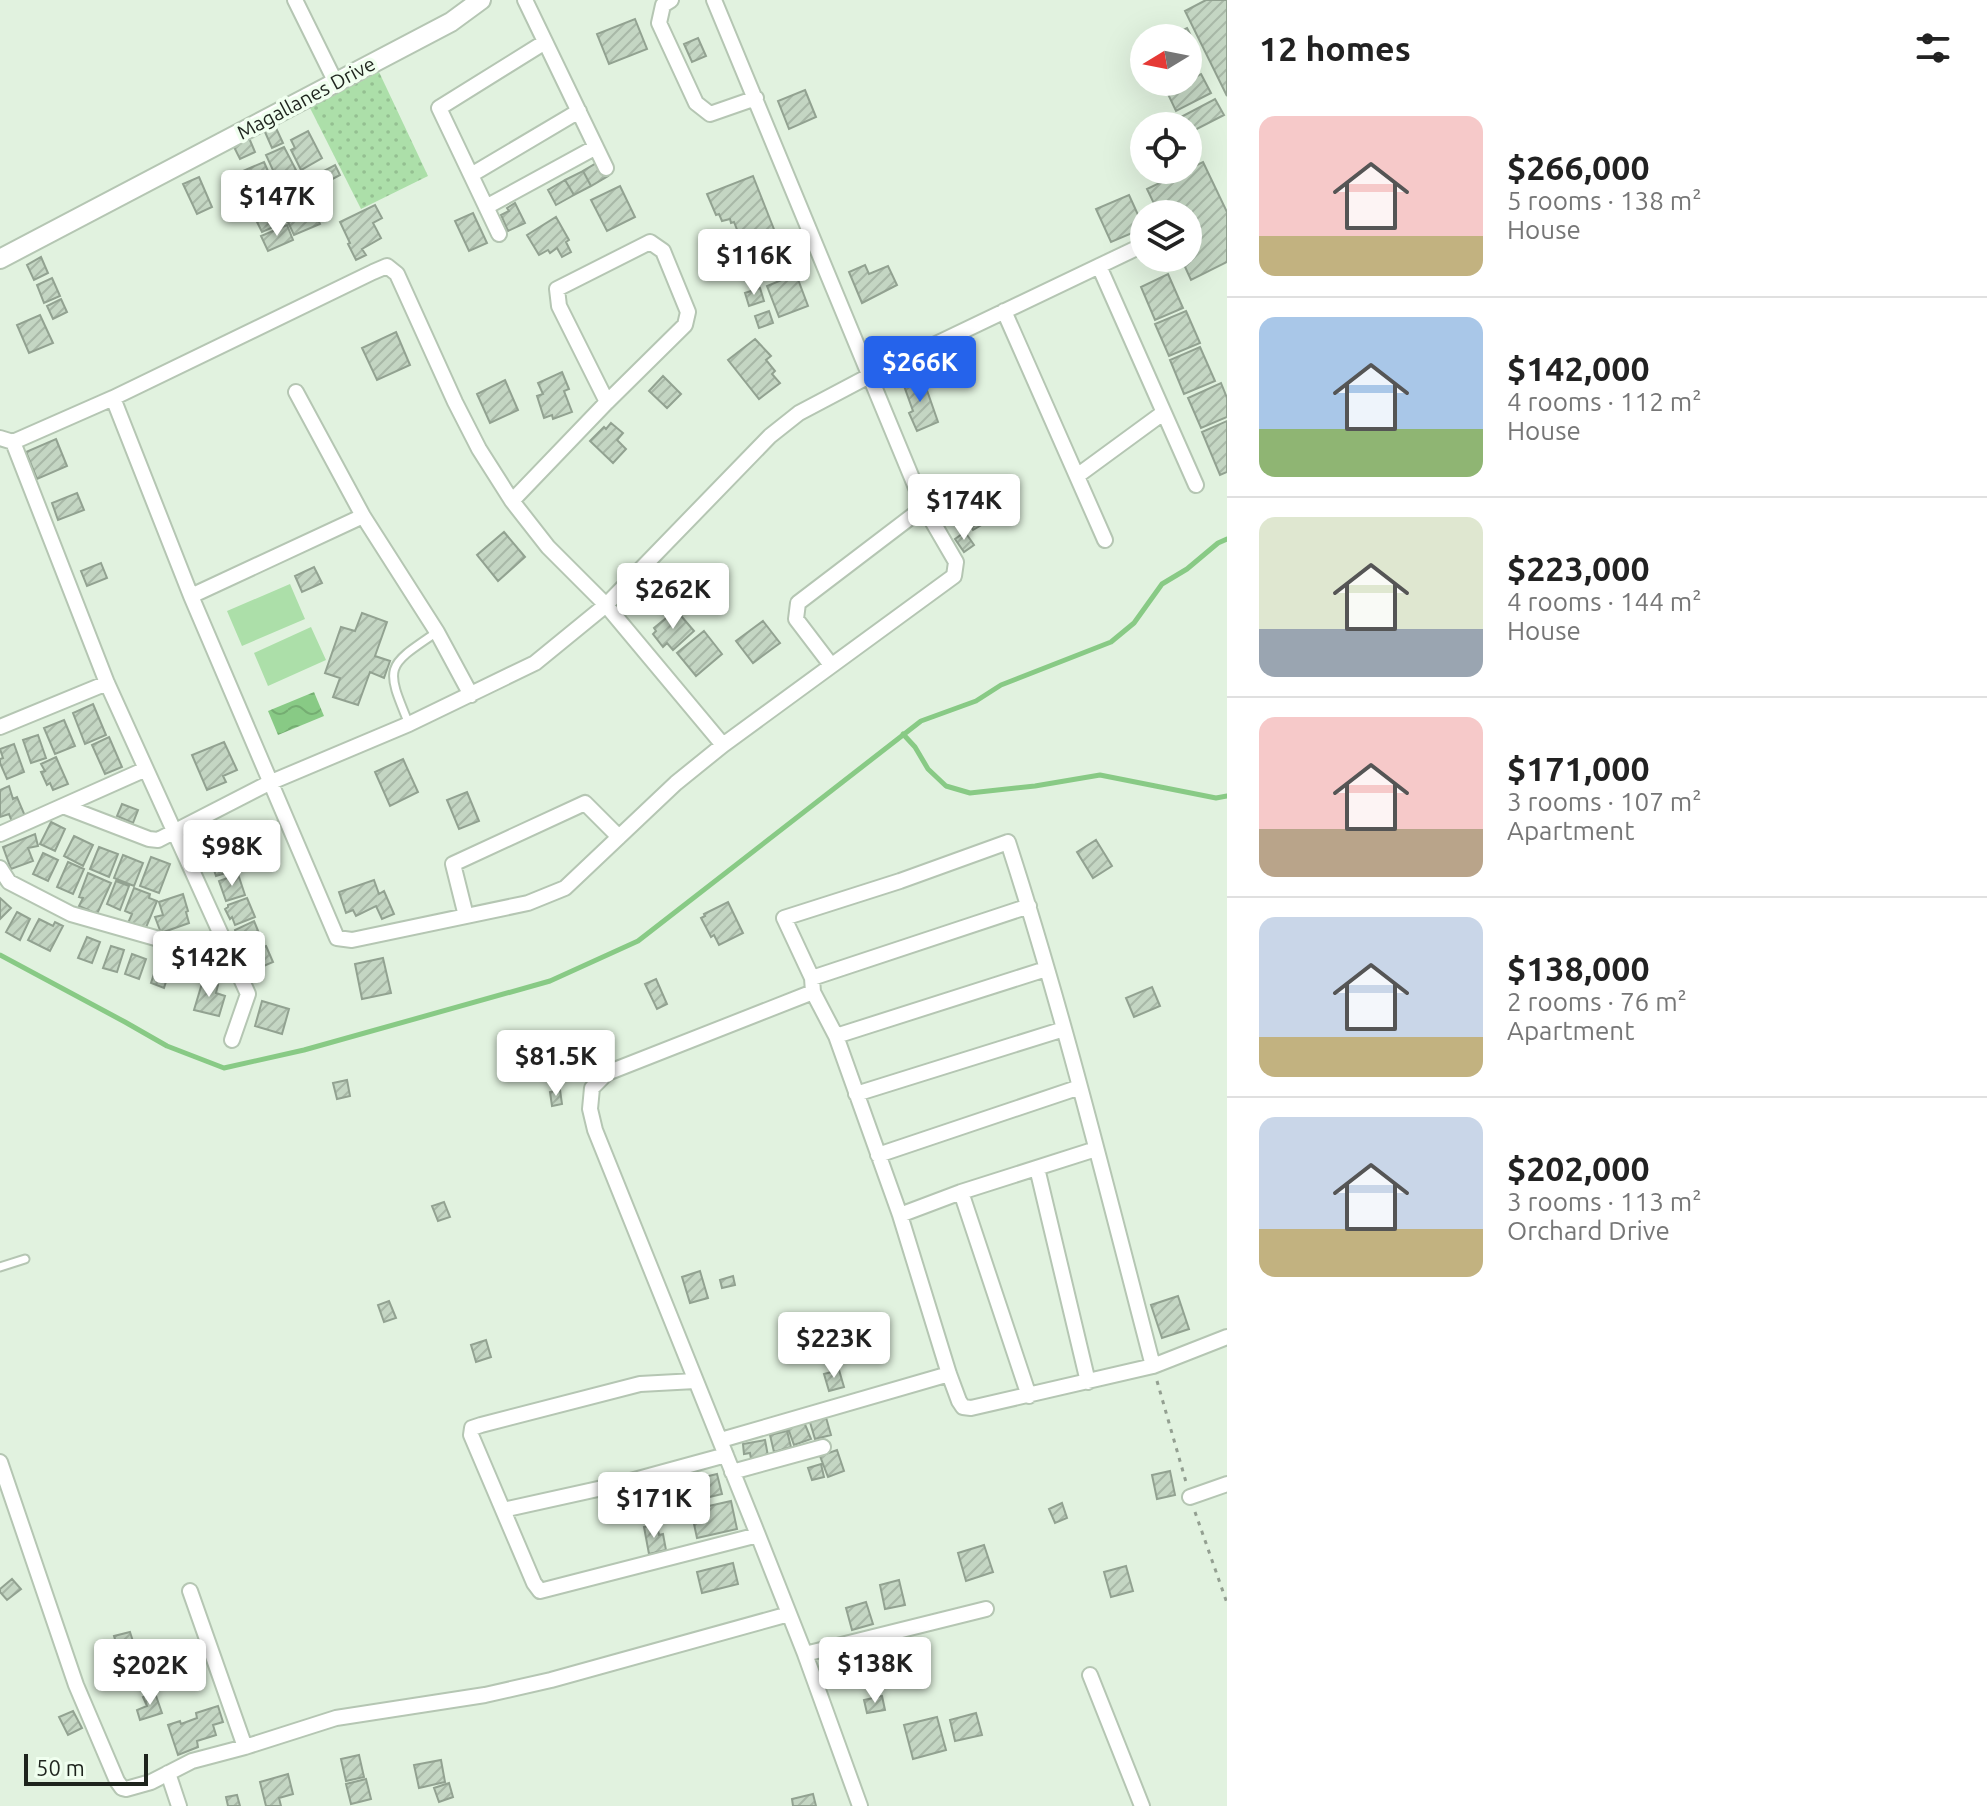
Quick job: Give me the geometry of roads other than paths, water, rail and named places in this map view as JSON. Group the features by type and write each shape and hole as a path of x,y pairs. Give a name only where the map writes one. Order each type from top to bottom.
{"street":[{"path":"295,0 336,83"},
{"name":"Magallanes Drive","path":"0,259 451,22 481,0"},
{"path":"525,0 606,168"},
{"path":"671,0 663,5 659,23 696,103 710,114 756,98"},
{"path":"113,398 191,596 337,938 352,940 528,903 565,888 676,783 723,745 954,576 956,562 924,507 714,0"},
{"path":"499,234 439,108 545,42"},
{"path":"471,175 579,111"},
{"path":"486,207 596,147"},
{"path":"512,501 685,325 688,312 663,251 650,242 557,289 559,306 607,402"},
{"path":"63,806 158,840 269,783 409,724 535,663 606,605 770,436 799,413 869,376 1130,251"},
{"path":"232,1040 248,994 107,683 6,440 113,398 387,266 397,274 455,402 479,449 512,501 548,547 606,605 723,745"},
{"path":"1099,266 1196,485"},
{"path":"1004,311 1105,540"},
{"path":"296,392 363,516 437,632 471,695"},
{"path":"1077,476 1163,413"},
{"path":"831,665 796,619 798,603 924,507"},
{"path":"191,596 363,516"},
{"path":"0,727 107,683"},
{"path":"0,834 146,769"},
{"path":"466,916 453,864 585,803 619,837"},
{"path":"1153,1366 1064,1029 1008,842 784,918 836,1036 900,1215 949,1374 963,1407 1029,1396 1153,1366 1227,1337"},
{"path":"0,868 9,882 71,914 233,960"},
{"path":"860,1806 805,1654 595,1130 590,1109 592,1088 607,1073 812,985 1029,906"},
{"path":"836,1036 1046,969"},
{"path":"856,1094 1064,1029"},
{"path":"878,1155 1080,1087"},
{"path":"900,1215 1096,1149"},
{"path":"1037,1168 1088,1382"},
{"path":"961,1192 1029,1396"},
{"path":"721,1440 949,1374"},
{"path":"695,1381 640,1384 472,1428 471,1435 540,1591 758,1535"},
{"path":"732,1472 823,1447"},
{"path":"503,1510 616,1485 726,1455"},
{"path":"0,1462 76,1685 119,1785 126,1789 151,1782 192,1761 336,1718 485,1695 551,1680 789,1614"},
{"path":"1190,1497 1227,1484"},
{"path":"190,1591 245,1747"},
{"path":"805,1654 986,1609"},
{"path":"1090,1675 1142,1806"},
{"path":"168,1773 179,1806"}],"lane":[{"path":"409,724 393,681 395,666 402,655 437,632"},
{"path":"0,1267 25,1259"}],"water":[{"path":"314,692 324,716 278,735 268,711"}],"waterway":[{"path":"0,955 167,1046 224,1068 304,1050 550,981 638,941 921,721 976,701 1001,685 1111,642 1134,623 1162,584 1227,539"},
{"path":"903,734 928,769 946,786 970,793 1100,775 1216,798 1227,796"}]}
